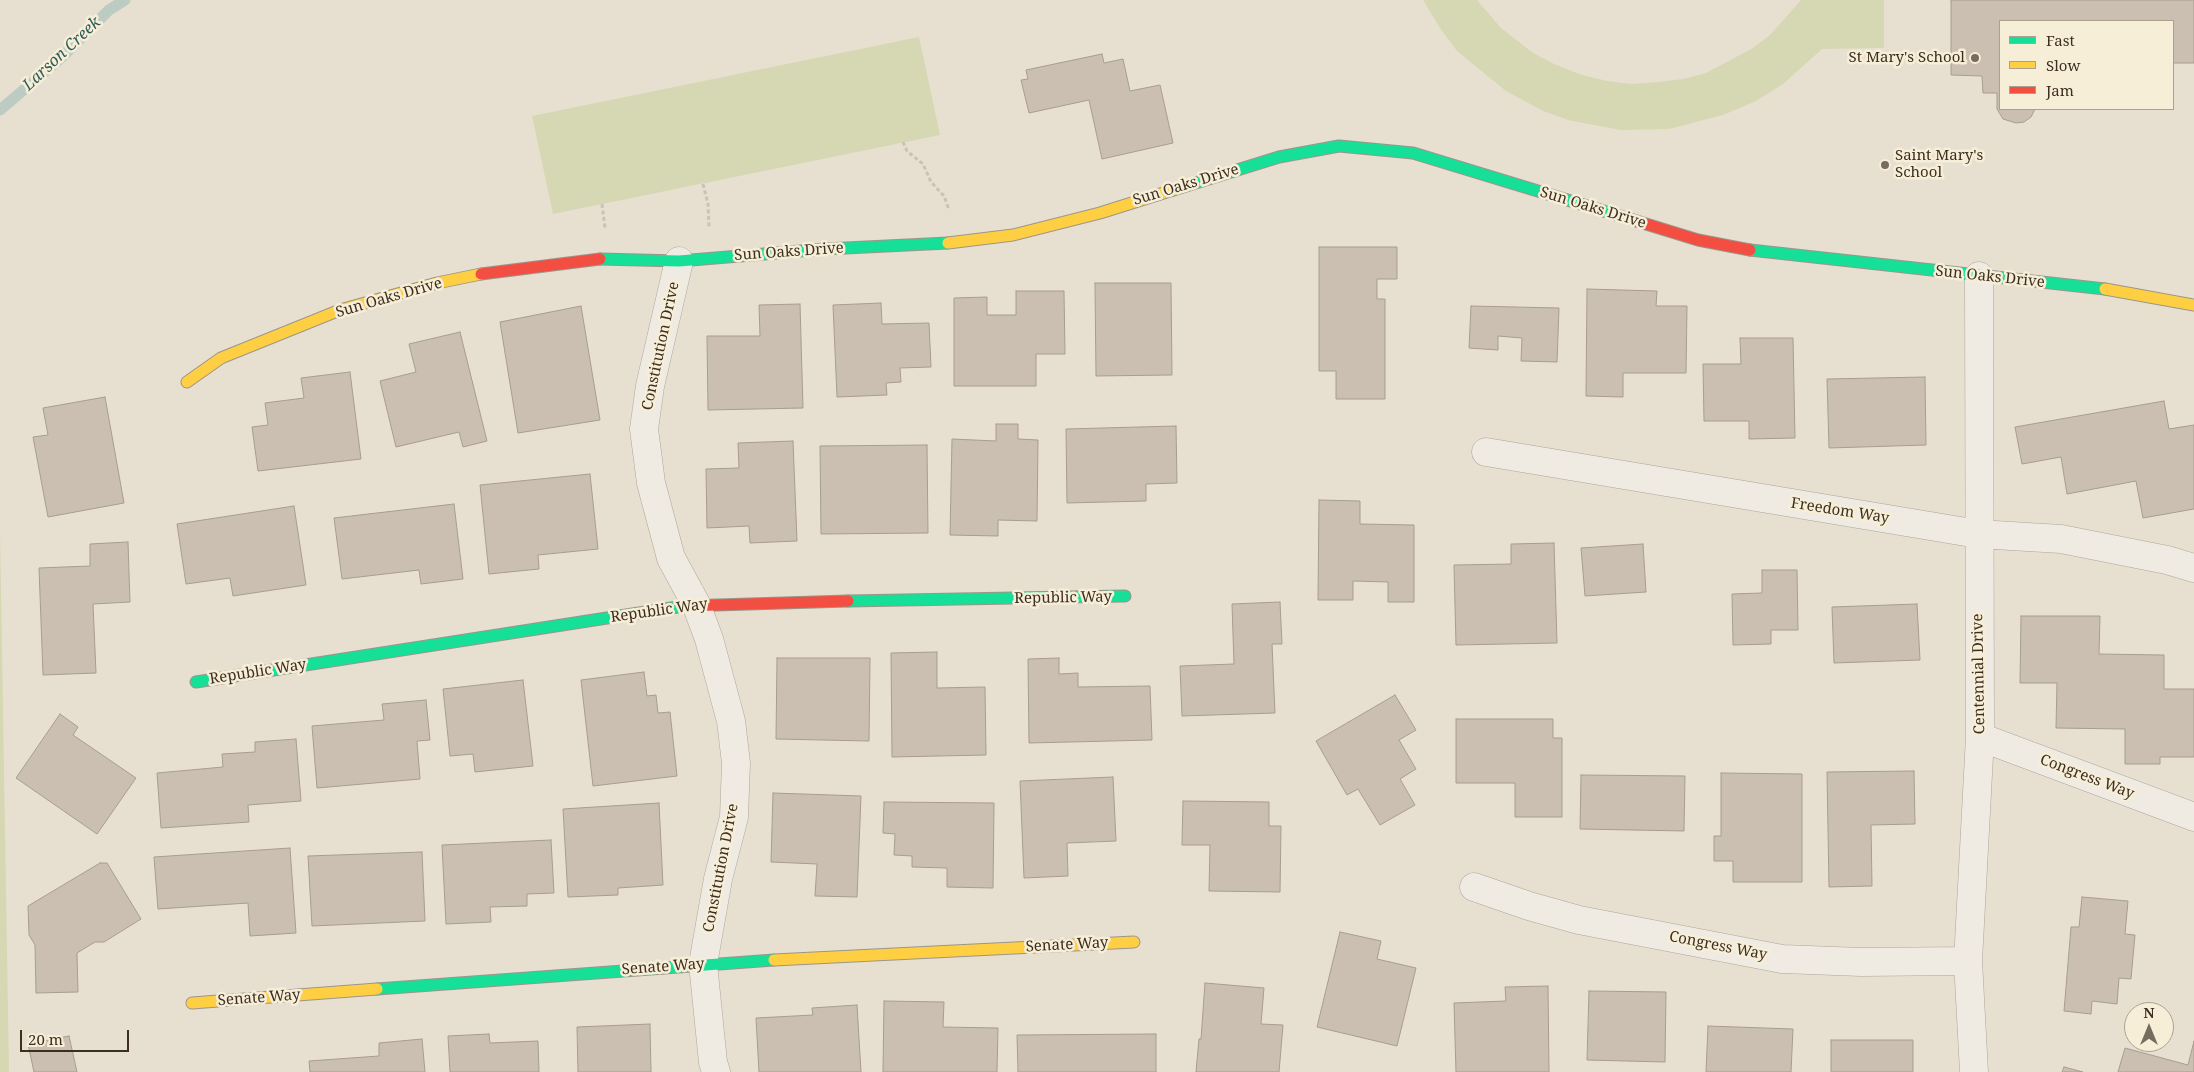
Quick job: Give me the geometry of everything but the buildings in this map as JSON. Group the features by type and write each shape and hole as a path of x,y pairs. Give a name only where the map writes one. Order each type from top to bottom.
{"street":[{"name":"Sun Oaks Drive","path":"186,382 221,358 340,310 437,284 500,270 588,259 679,261 956,242 1013,235 1100,213 1279,157 1338,146 1413,154 1698,240 1774,254 2107,290 2194,305"},
{"name":"Constitution Drive","path":"679,261 650,386 644,428 651,483 671,558 696,604 709,639 732,721 736,762 734,817 718,879 703,964 713,1062 716,1072"},
{"name":"Centennial Drive","path":"1974,1072 1968,961 1980,737 1978,534 1979,276"},
{"name":"Freedom Way","path":"1486,452 1978,534 2061,539 2167,560 2194,568"},
{"name":"Republic Way","path":"196,682 696,604 1126,596"},
{"name":"Congress Way","path":"1980,737 2194,817"},
{"name":"Congress Way","path":"1474,886 1529,906 1579,920 1782,959 1861,962 1968,961"},
{"name":"Senate Way","path":"192,1003 703,964 1134,942"}],"path":[{"path":"904,142 907,151 923,164 931,182 944,196 956,242"},
{"path":"703,184 709,212 708,258"}],"green space":[{"path":"1423,0 1477,0 1501,28 1533,53 1582,75 1632,84 1683,79 1706,73 1753,48 1771,34 1801,0 1884,0 1884,48 1822,49 1783,84 1756,101 1723,115 1669,129 1620,130 1568,120 1543,111 1506,91 1457,51"},
{"path":"919,37 940,135 553,214 532,116"},
{"path":"0,530 9,1072 0,1072"}],"waterway":[{"name":"Larson Creek","path":"0,110 61,58 109,10 125,0"}],"traffic: fast":[{"path":"1173,190 1279,157 1339,146 1413,153 1633,220"},
{"path":"600,259 679,261 825,249 948,243"},
{"path":"1750,250 2105,289"},
{"path":"848,601 1125,596"},
{"path":"196,682 684,606"},
{"path":"377,989 774,960"}],"traffic: slow":[{"path":"948,243 1013,235 1100,213 1173,190"},
{"path":"187,382 221,358 340,310 437,283 481,274"},
{"path":"2105,289 2194,305"},
{"path":"774,960 1134,942"},
{"path":"192,1003 377,989"}],"traffic: jam":[{"path":"1633,220 1698,240 1750,250"},
{"path":"481,274 600,259"},
{"path":"684,606 848,601"}],"place":[{"name":"St Mary's School","path":"1975,58"},
{"name":"Saint Mary's School","path":"1885,165"}]}
